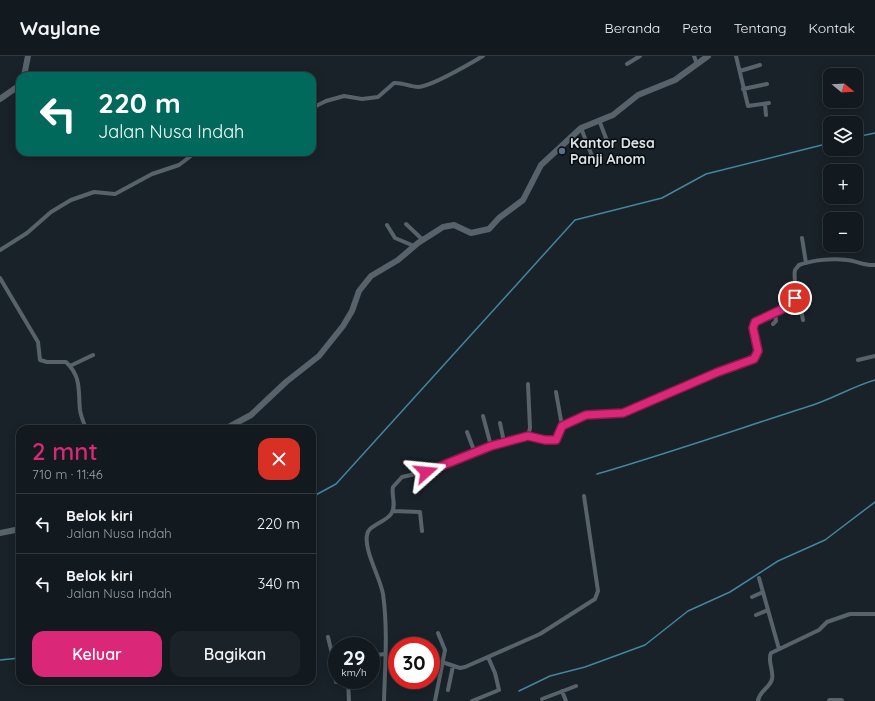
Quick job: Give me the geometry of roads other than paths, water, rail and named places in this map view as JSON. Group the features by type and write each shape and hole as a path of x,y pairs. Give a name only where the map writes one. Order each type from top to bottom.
{"street":[{"path":"25,72 28,56"},
{"path":"316,106 326,101 344,96 362,99 378,97 394,83 415,87 423,86 447,76 483,56"},
{"path":"627,64 640,56"},
{"path":"694,56 697,64"},
{"path":"232,425 251,415 286,382 319,356 344,326 352,311 359,291 367,280 381,269 398,260 423,240 450,225 458,226 468,232 483,232 489,229 499,218 523,200 541,165 581,128 613,115 641,94 675,80 708,56"},
{"path":"736,56 748,106 767,104 766,115"},
{"path":"740,71 760,65"},
{"path":"743,89 766,84"},
{"path":"0,98 16,88"},
{"path":"599,120 609,146"},
{"path":"581,128 592,156"},
{"path":"0,250 27,233 51,212 71,200 94,192 115,194 152,174 179,164 190,156"},
{"path":"406,224 423,240"},
{"path":"387,225 395,238 414,246"},
{"path":"802,238 806,263"},
{"path":"803,320 800,305 795,298 795,270 799,265 839,260 875,266"},
{"path":"0,278 38,342 40,360 47,362 63,361 70,366 79,386 80,411 85,425"},
{"path":"562,426 591,414 611,415 623,413 718,372 750,361 756,357 758,351 754,325 759,319 775,314 789,306 795,298"},
{"path":"773,324 776,321 775,314"},
{"path":"70,366 93,355"},
{"path":"858,360 875,356"},
{"path":"528,384 530,428 528,436"},
{"path":"384,701 384,606 380,582 368,549 366,536 370,529 387,518 393,511 395,503 393,487 402,477 438,469 491,446 504,442 528,436 545,440 556,440 562,426 556,392"},
{"path":"483,416 491,446"},
{"path":"500,423 504,442"},
{"path":"467,432 475,454"},
{"path":"442,662 462,668 540,634 595,598 597,595 597,582 584,496"},
{"path":"393,511 420,512 422,530"},
{"path":"0,533 16,530"},
{"path":"759,578 779,649"},
{"path":"752,597 763,592"},
{"path":"756,615 768,610"},
{"path":"758,701 760,695 772,679 770,655 779,649 820,630 827,622 838,620 850,614 875,614"},
{"path":"435,701 444,647 438,633"},
{"path":"380,655 384,654"},
{"path":"472,701 499,690 495,673 488,656"},
{"path":"448,690 453,666"},
{"path":"542,698 576,686"},
{"path":"348,689 349,701"},
{"path":"562,691 566,701"},
{"path":"830,701 841,701"}],"waterway":[{"path":"863,136 875,133"},
{"path":"316,495 336,484 575,220 662,198 706,174 823,145"},
{"path":"597,474 813,405 859,385 875,380"},
{"path":"519,691 550,676 585,667 645,645 688,611 730,592 778,561 825,540 875,502"},
{"path":"0,660 16,658"}],"place":[{"name":"Kantor Desa Panji Anom","path":"562,151"}]}
